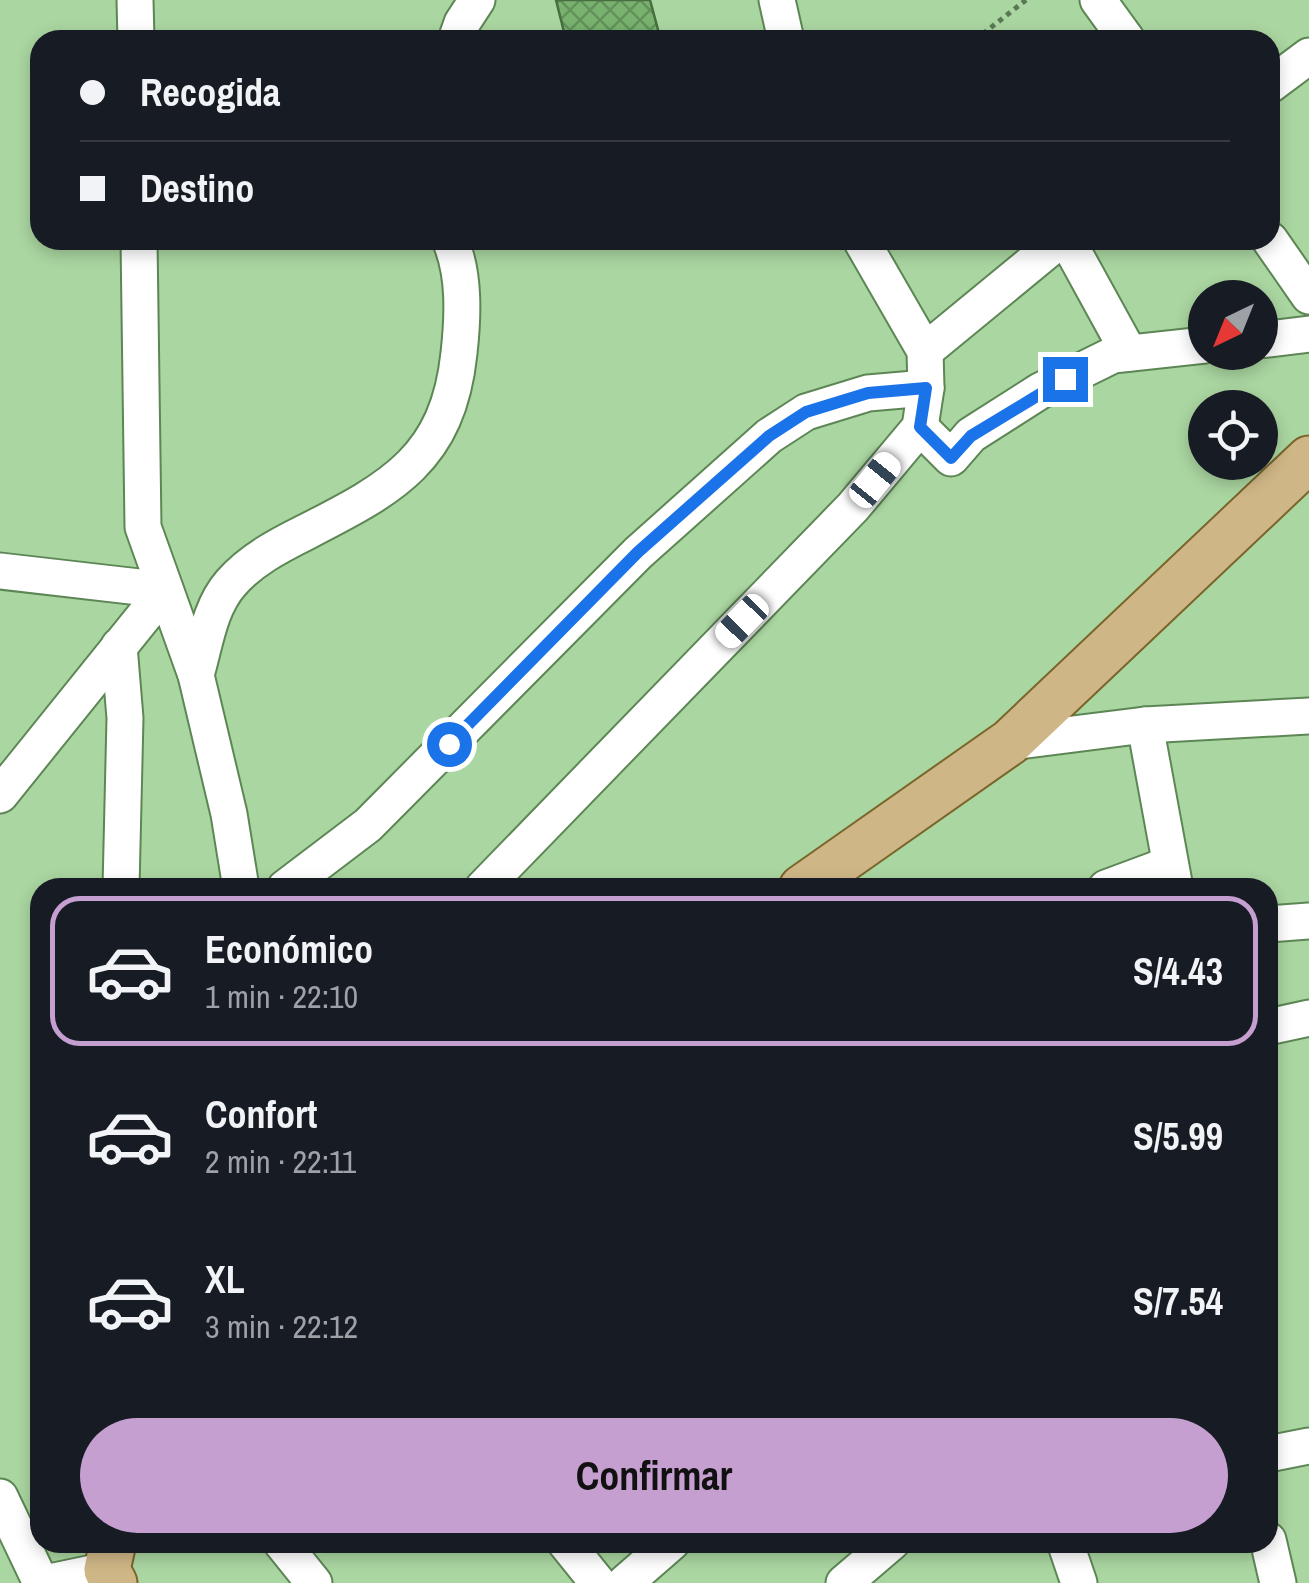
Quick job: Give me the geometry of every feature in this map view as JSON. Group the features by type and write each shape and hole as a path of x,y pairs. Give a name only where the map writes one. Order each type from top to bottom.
{"main road":[{"path":"816,878 1010,742 1309,459"}],"street":[{"path":"135,0 136,30"},
{"path":"459,30 477,0"},
{"path":"778,0 784,30"},
{"path":"1098,0 1120,30"},
{"path":"1280,78 1309,56"},
{"path":"139,250 143,527 196,675 229,814 239,878"},
{"path":"196,675 216,604 231,583 264,554 373,498 409,471 433,439 456,385 462,331 455,250"},
{"path":"493,878 853,507 920,427 926,388 925,351 867,250"},
{"path":"925,351 1051,250"},
{"path":"1069,250 1129,354"},
{"path":"1277,250 1309,296"},
{"path":"1278,338 1309,334"},
{"path":"920,427 948,457 954,457 971,436 1040,391 1114,355 1188,347"},
{"path":"298,878 368,826 638,552 769,436 806,412 868,393 926,388"},
{"path":"0,570 165,590"},
{"path":"0,796 165,590"},
{"path":"119,646 125,718 121,878"},
{"path":"1010,742 1145,725 1309,716"},
{"path":"1145,725 1171,876"},
{"path":"1278,923 1309,921"},
{"path":"1278,1024 1309,1018"},
{"path":"1278,1452 1309,1446"},
{"path":"0,1497 42,1583"},
{"path":"42,1583 49,1553"},
{"path":"290,1553 314,1583"},
{"path":"573,1553 598,1583"},
{"path":"624,1583 659,1553"},
{"path":"844,1583 879,1553"},
{"path":"1069,1553 1080,1583"},
{"path":"1271,1553 1278,1583"},
{"path":"0,1558 18,1575 42,1583 111,1565"}],"path":[{"path":"988,30 1026,0"}],"building":[{"path":"556,0 650,0 658,30 564,30"}],"route":[{"path":"449,744 638,552 769,436 806,412 868,393 926,388 920,427 951,458 971,436 1065,379"}]}
